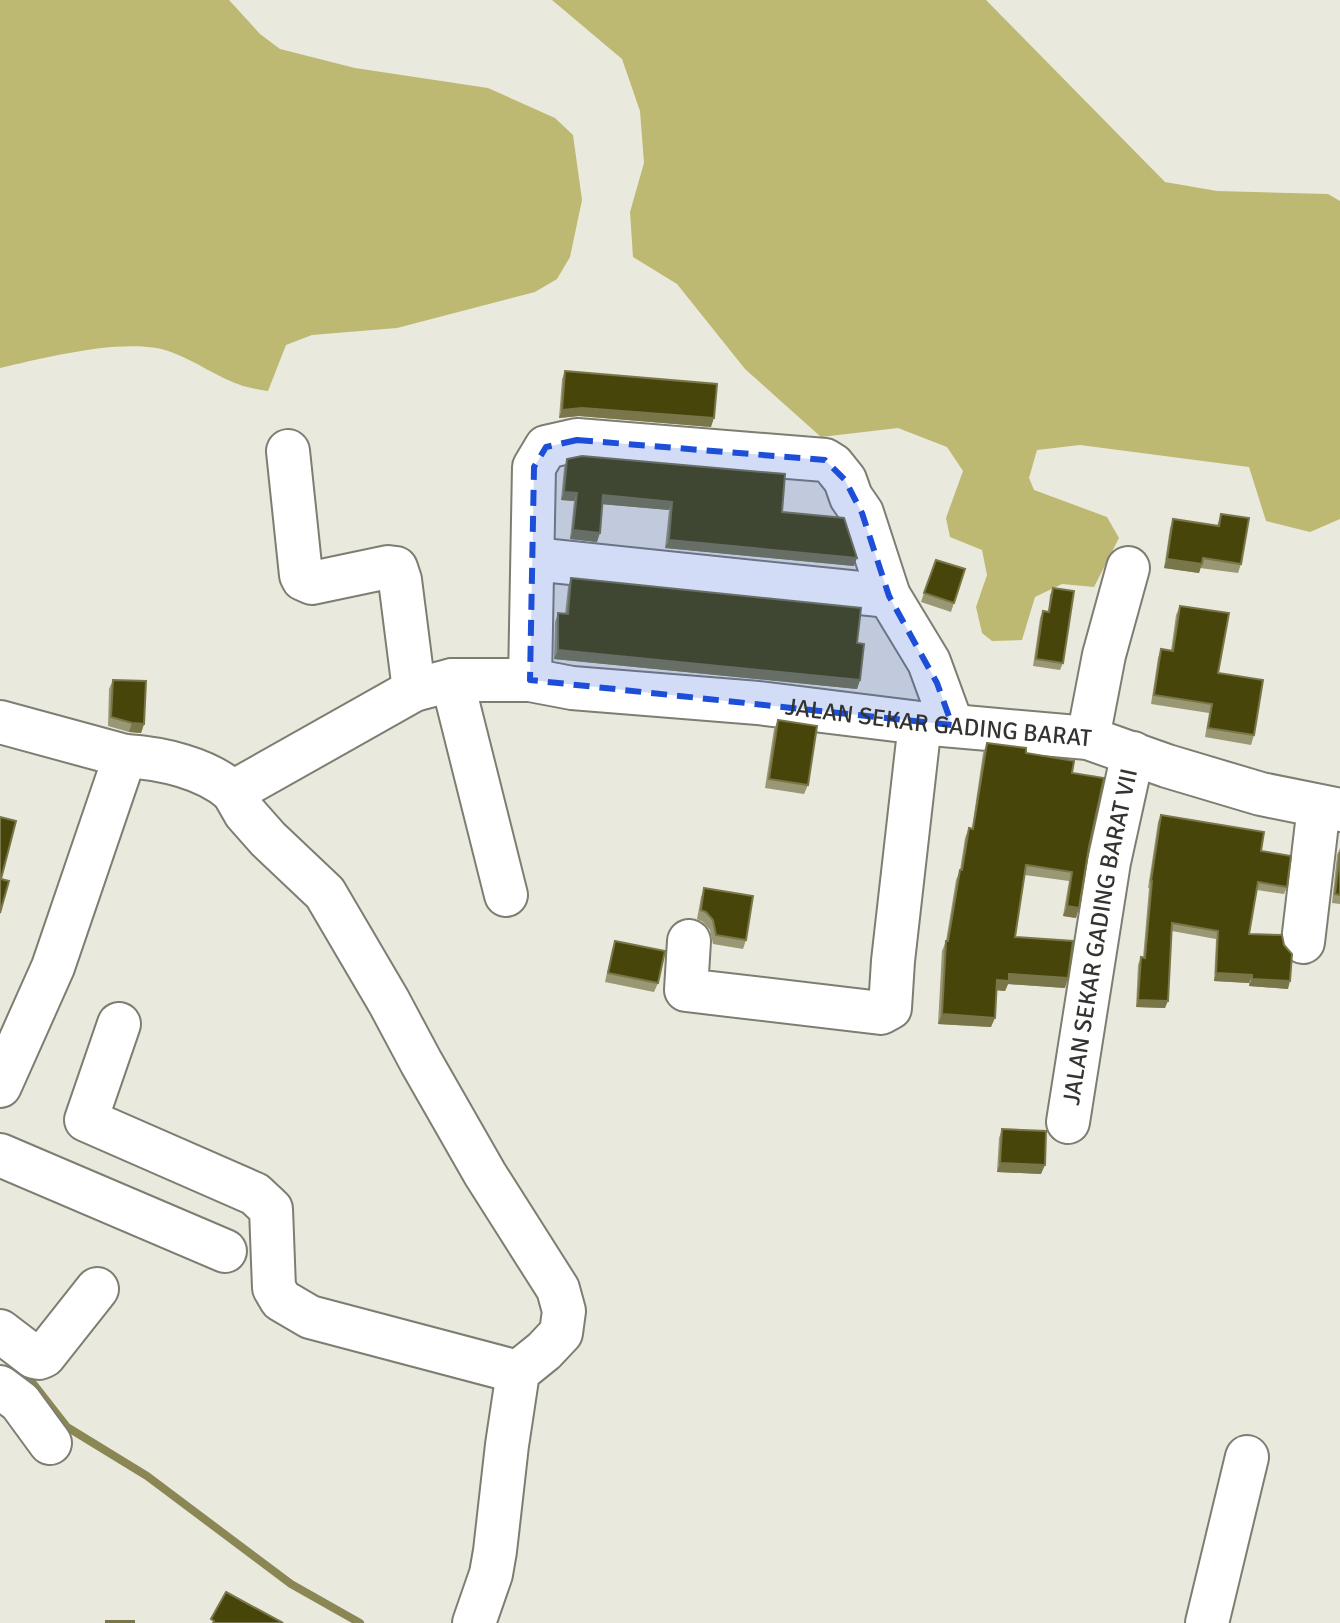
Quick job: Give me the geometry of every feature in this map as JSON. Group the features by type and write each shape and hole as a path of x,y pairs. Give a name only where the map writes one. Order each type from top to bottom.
{"street":[{"path":"530,680 534,467 546,447 577,440 825,460 845,480 851,497 862,513 889,596 929,662 936,724 893,961 890,1008 881,1013 686,990 689,941"},
{"path":"288,451 303,579 312,583 396,568 506,895"},
{"path":"533,559 889,596"},
{"path":"1088,738 1104,655 1128,568"},
{"name":"JALAN SEKAR GADING BARAT","path":"433,685 530,680 572,688 758,703 1088,738 1261,794 1330,808"},
{"path":"233,792 433,685"},
{"path":"0,722 125,756 194,768 233,792 260,830 325,893 485,1174 558,1289 564,1311 561,1333 518,1372 491,1574 474,1623"},
{"name":"JALAN SEKAR GADING BARAT VII","path":"1068,1122 1109,862 1133,753"},
{"path":"0,1086 53,967 125,756"},
{"path":"1303,942 1330,808"},
{"path":"119,1024 86,1120 255,1194 271,1209 274,1288 296,1308 518,1372"},
{"path":"0,1155 225,1251"},
{"path":"0,1331 34,1357 44,1356 97,1289"},
{"path":"0,1387 20,1402 50,1443"},
{"path":"1207,1623 1247,1457"}],"highlighted area":[{"path":"577,440 825,460 845,480 862,513 889,596 937,683 952,725 530,680 534,467 546,447"}],"shaded area":[{"path":"0,0 229,0 260,34 280,49 355,68 488,88 555,118 573,135 582,200 570,257 557,279 535,292 397,328 312,335 286,345 268,391 234,383 171,352 132,346 62,354 0,368"},
{"path":"552,0 986,0 1165,182 1217,191 1328,194 1340,201 1340,519 1310,532 1266,521 1249,467 1080,445 1037,450 1029,478 1034,490 1107,517 1119,538 1094,587 1062,584 1035,597 1022,640 992,641 982,633 976,607 987,575 982,550 950,537 946,518 963,471 947,447 898,428 821,437 745,369 677,284 633,257 630,212 644,163 640,111 622,59"}],"building":[{"path":"565,371 717,384 714,418 582,408 562,410"},
{"path":"582,456 785,474 782,512 844,518 857,558 669,540 672,502 603,495 600,533 573,530 577,493 564,492 567,459"},
{"path":"1221,514 1249,518 1241,564 1203,558 1202,564 1167,559 1173,519 1219,526"},
{"path":"936,560 965,569 954,603 924,593"},
{"path":"571,578 861,608 857,643 864,644 860,680 558,650 558,613 568,614"},
{"path":"1053,588 1074,591 1063,663 1036,659 1043,611 1049,612"},
{"path":"1180,606 1229,613 1218,673 1263,680 1254,735 1208,728 1212,704 1154,695 1161,649 1173,651"},
{"path":"113,680 146,681 144,724 111,717"},
{"path":"778,720 817,726 808,785 769,779"},
{"path":"987,743 1026,748 1026,753 1074,761 1072,773 1104,778 1079,908 1067,906 1072,872 1026,865 1015,937 1073,941 1068,978 1009,974 1009,981 997,980 995,1018 942,1014 946,941 969,828 973,829"},
{"path":"1161,815 1264,832 1261,851 1291,856 1287,887 1258,882 1249,934 1282,935 1284,945 1292,954 1290,981 1216,973 1218,931 1172,923 1168,1001 1138,1000"},
{"path":"0,817 16,821 1,879 9,881 0,913"},
{"path":"1340,852 1340,895 1335,894"},
{"path":"704,888 753,896 746,940 716,935 713,920 701,910"},
{"path":"615,941 665,951 658,983 608,973"},
{"path":"1002,1129 1046,1131 1045,1165 1000,1163"},
{"path":"226,1592 283,1623 213,1623 211,1619"},
{"path":"134,1621 134,1623 106,1623"}],"waterway":[{"path":"19,1370 67,1427 147,1476 291,1584 360,1623"}]}
